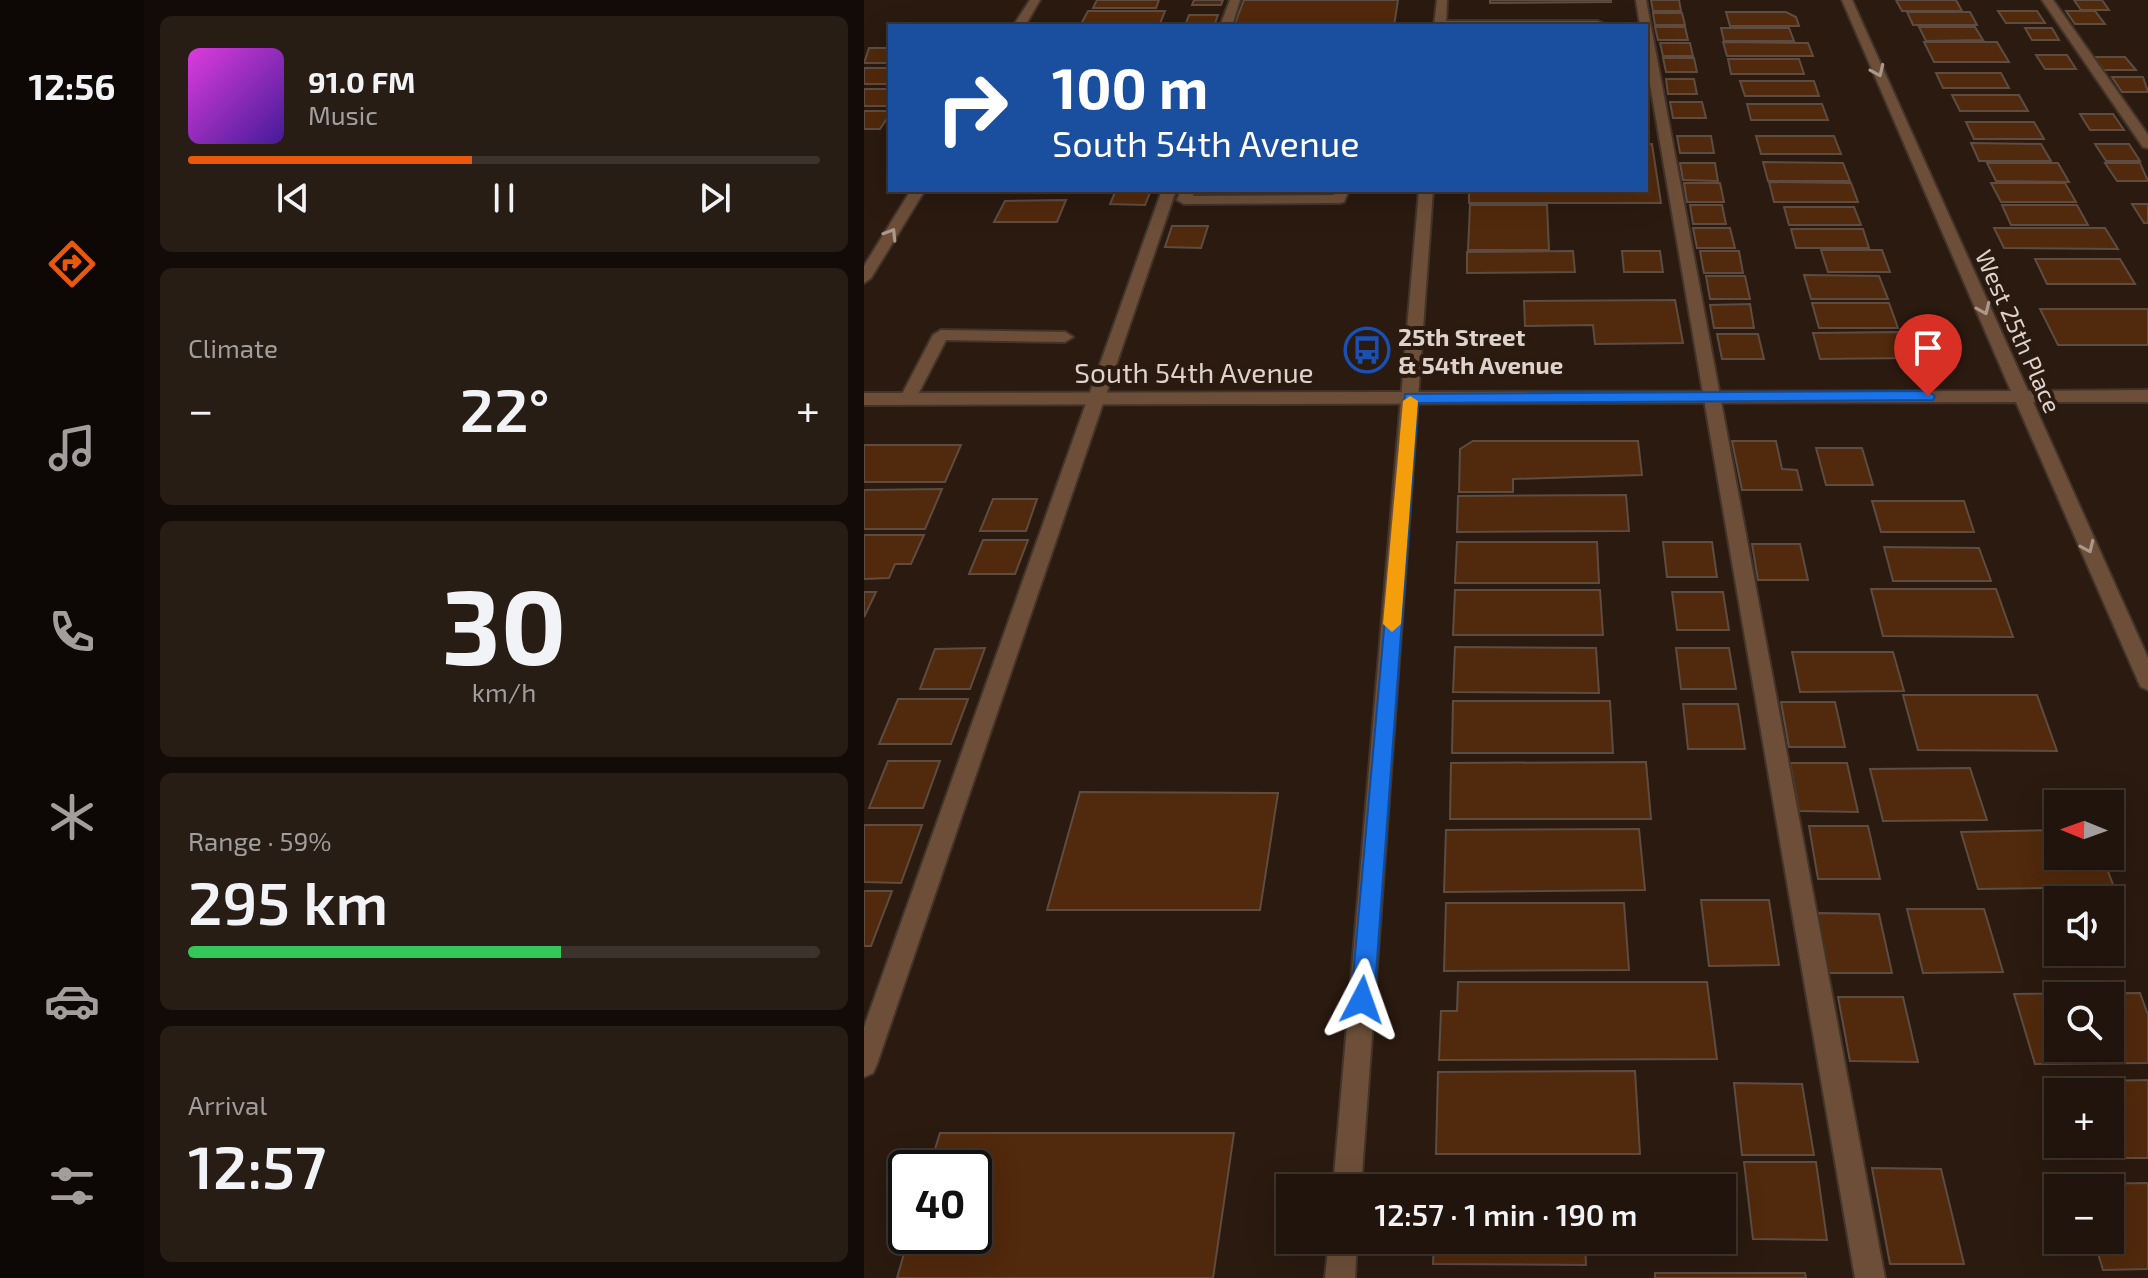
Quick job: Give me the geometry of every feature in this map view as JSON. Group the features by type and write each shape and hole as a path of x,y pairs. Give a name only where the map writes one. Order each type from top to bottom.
{"street":[{"path":"1020,24 1035,0"},
{"path":"1227,24 1235,0"},
{"path":"1440,24 1442,0"},
{"path":"1641,0 1645,24"},
{"name":"West 25th Place","path":"1847,0 2148,681"},
{"path":"2047,0 2148,144"},
{"path":"1648,39 1870,1278"},
{"path":"864,278 917,192"},
{"path":"864,1064 1168,192"},
{"path":"1187,192 1184,200 1339,199 1341,192"},
{"path":"1348,1174 1426,192"},
{"path":"908,398 941,335 1065,337"},
{"name":"South 54th Avenue","path":"864,399 2148,396"},
{"path":"1340,1278 1342,1254"}],"building":[{"path":"1097,0 1159,0 1156,8 1093,8"},
{"path":"1194,0 1223,0 1221,5 1192,5"},
{"path":"1244,0 1398,0 1394,24 1235,24"},
{"path":"1490,0 1611,0 1611,2 1490,3"},
{"path":"1651,0 1679,0 1681,11 1653,11"},
{"path":"1896,0 1956,0 1962,11 1902,11"},
{"path":"2074,0 2102,0 2109,10 2081,10"},
{"path":"1088,11 1165,11 1160,24 1081,24"},
{"path":"1998,11 2037,11 2045,23 2006,23"},
{"path":"2066,11 2095,11 2105,24 2075,24"},
{"path":"1726,12 1786,12 1796,17 1799,26 1730,26"},
{"path":"1907,12 1970,12 1977,25 1913,25"},
{"path":"1653,13 1682,13 1685,25 1655,25"},
{"path":"1189,15 1218,15 1215,24 1186,24"},
{"path":"1655,27 1685,27 1688,40 1658,40"},
{"path":"1919,27 1975,27 1983,40 1926,41"},
{"path":"1721,28 1789,28 1794,41 1724,41"},
{"path":"2025,28 2052,28 2059,40 2032,40"},
{"path":"1723,42 1808,43 1813,56 1727,56"},
{"path":"1924,42 1997,42 2009,62 1934,62"},
{"path":"1660,43 1690,43 1693,56 1663,56"},
{"path":"869,48 888,48 888,63 864,63"},
{"path":"2036,55 2067,55 2076,69 2045,69"},
{"path":"2094,57 2125,57 2136,70 2104,70"},
{"path":"1663,58 1694,58 1697,72 1666,72"},
{"path":"1728,59 1799,59 1804,74 1731,74"},
{"path":"864,68 888,68 888,84 864,84"},
{"path":"1936,73 2001,73 2009,88 1943,88"},
{"path":"2112,77 2143,77 2148,92 2122,92"},
{"path":"1666,79 1694,79 1697,94 1668,94"},
{"path":"1740,81 1814,81 1819,96 1745,96"},
{"path":"864,89 888,89 888,106 864,106"},
{"path":"1952,95 2019,95 2028,111 1960,111"},
{"path":"1670,102 1702,102 1706,118 1673,118"},
{"path":"1747,104 1822,104 1828,120 1751,120"},
{"path":"864,111 888,111 888,117 880,129 864,129"},
{"path":"2080,114 2113,114 2124,130 2090,130"},
{"path":"1966,122 2034,122 2044,139 1974,139"},
{"path":"1677,136 1711,136 1714,153 1680,153"},
{"path":"1756,136 1834,136 1841,154 1761,154"},
{"path":"1971,143 2041,144 2051,161 1979,161"},
{"path":"1648,144 1652,144 1661,203 1469,203 1469,192 1648,192"},
{"path":"2095,144 2129,144 2140,161 2106,161"},
{"path":"1763,162 1843,163 1850,181 1768,181"},
{"path":"1680,163 1715,163 1718,181 1683,180"},
{"path":"1987,163 2058,163 2069,182 1996,181"},
{"path":"2105,163 2140,163 2148,181 2117,181"},
{"path":"1769,182 1851,183 1858,202 1774,202"},
{"path":"1684,183 1720,183 1724,202 1687,202"},
{"path":"1991,183 2065,183 2076,202 2001,202"},
{"path":"1115,192 1150,192 1145,205 1110,204"},
{"path":"1066,200 1057,222 994,222 1005,201"},
{"path":"2132,204 2148,204 2148,223 2144,223"},
{"path":"1470,205 1547,205 1549,250 1468,250"},
{"path":"1690,205 1722,205 1726,224 1693,224"},
{"path":"2002,205 2077,205 2088,225 2011,225"},
{"path":"1784,207 1854,207 1861,225 1789,225"},
{"path":"1172,226 1208,226 1201,248 1165,247"},
{"path":"1693,228 1730,228 1735,248 1697,248"},
{"path":"1994,228 2105,228 2118,249 2004,248"},
{"path":"1791,229 1863,229 1869,248 1796,248"},
{"path":"1821,250 1882,250 1890,272 1828,272"},
{"path":"1573,251 1575,272 1467,273 1467,252"},
{"path":"1622,251 1660,251 1663,272 1624,272"},
{"path":"1700,251 1739,251 1743,273 1704,273"},
{"path":"2035,259 2120,259 2135,284 2047,284"},
{"path":"1804,275 1879,276 1888,299 1811,299"},
{"path":"1706,276 1745,276 1750,299 1710,299"},
{"path":"1675,300 1683,343 1595,344 1593,325 1525,326 1524,301"},
{"path":"1812,303 1889,303 1898,328 1819,328"},
{"path":"1750,304 1754,328 1714,328 1710,305"},
{"path":"2040,309 2148,309 2148,345 2058,345"},
{"path":"1901,332 1910,358 1820,359 1813,333"},
{"path":"1717,334 1758,334 1764,359 1722,359"},
{"path":"1473,441 1638,441 1642,475 1513,479 1513,492 1459,492 1460,449"},
{"path":"1732,441 1776,441 1782,469 1797,470 1802,490 1742,490"},
{"path":"864,445 961,445 945,482 864,482"},
{"path":"1816,448 1862,448 1873,485 1826,485"},
{"path":"942,489 925,529 864,529 864,490"},
{"path":"1626,495 1629,531 1457,532 1458,496"},
{"path":"993,499 1037,499 1026,531 980,531"},
{"path":"1872,501 1964,501 1974,532 1881,532"},
{"path":"864,535 924,535 911,564 895,564 889,578 864,579"},
{"path":"983,540 1028,540 1015,574 969,574"},
{"path":"1457,542 1597,542 1599,583 1455,583"},
{"path":"1663,542 1712,542 1717,577 1667,577"},
{"path":"1752,544 1800,544 1808,580 1758,580"},
{"path":"1884,547 1979,548 1991,581 1893,581"},
{"path":"1871,589 1996,589 2013,637 1883,636"},
{"path":"1455,590 1600,590 1603,635 1453,635"},
{"path":"864,592 876,592 864,617"},
{"path":"1672,592 1723,592 1729,630 1677,630"},
{"path":"1455,647 1596,648 1599,693 1453,692"},
{"path":"985,648 970,689 920,689 935,649"},
{"path":"1676,648 1729,648 1736,689 1681,689"},
{"path":"1792,652 1893,652 1904,691 1800,692"},
{"path":"1903,695 2037,695 2057,751 1918,750"},
{"path":"898,699 968,699 951,744 879,744"},
{"path":"1453,701 1610,701 1613,753 1452,753"},
{"path":"1781,702 1835,702 1845,747 1789,747"},
{"path":"1683,704 1738,704 1745,749 1688,749"},
{"path":"888,761 940,761 923,808 869,808"},
{"path":"1646,762 1651,819 1450,819 1451,763"},
{"path":"1790,763 1847,763 1858,812 1799,811"},
{"path":"1970,768 1987,820 1883,821 1870,769"},
{"path":"1080,792 1278,793 1260,910 1047,910"},
{"path":"864,825 922,825 901,883 864,882"},
{"path":"1809,826 1868,826 1880,879 1818,879"},
{"path":"1639,829 1645,890 1444,892 1446,830"},
{"path":"2044,830 2044,870 2107,870 2114,886 1978,889 1961,832"},
{"path":"864,891 892,891 871,946 864,946"},
{"path":"1701,900 1769,900 1779,965 1709,966"},
{"path":"1446,903 1624,903 1629,970 1444,971"},
{"path":"1907,909 1984,909 2003,972 1923,973"},
{"path":"1817,913 1879,914 1892,973 1827,973"},
{"path":"1458,982 1707,982 1717,1059 1439,1060 1441,1011 1457,1011"},
{"path":"2124,993 2140,993 2148,1015 2148,1063 2035,1064 2014,994 2044,994 2044,1062 2124,1062"},
{"path":"1838,997 1903,997 1918,1062 1850,1061"},
{"path":"1635,1071 1640,1154 1436,1154 1438,1072"},
{"path":"2124,1080 2148,1080 2148,1158 2124,1158"},
{"path":"1734,1083 1802,1084 1814,1155 1742,1155"},
{"path":"940,1133 1234,1133 1213,1278 897,1278 904,1254 992,1254 992,1150 935,1150"},
{"path":"1744,1162 1816,1162 1827,1240 1753,1239"},
{"path":"1872,1168 1941,1169 1964,1264 1890,1264"},
{"path":"2124,1183 2148,1183 2148,1269 2103,1270 2098,1254 2124,1254"},
{"path":"1433,1254 1586,1254 1586,1265 1433,1264"},
{"path":"1655,1273 1805,1273 1806,1278 1655,1278"}],"slow traffic":[{"path":"1392,624 1410,401"}],"place":[{"name":"25th Street & 54th Avenue","path":"1367,350"}],"route":[{"path":"1362,1000 1410,398 1928,396"}]}
